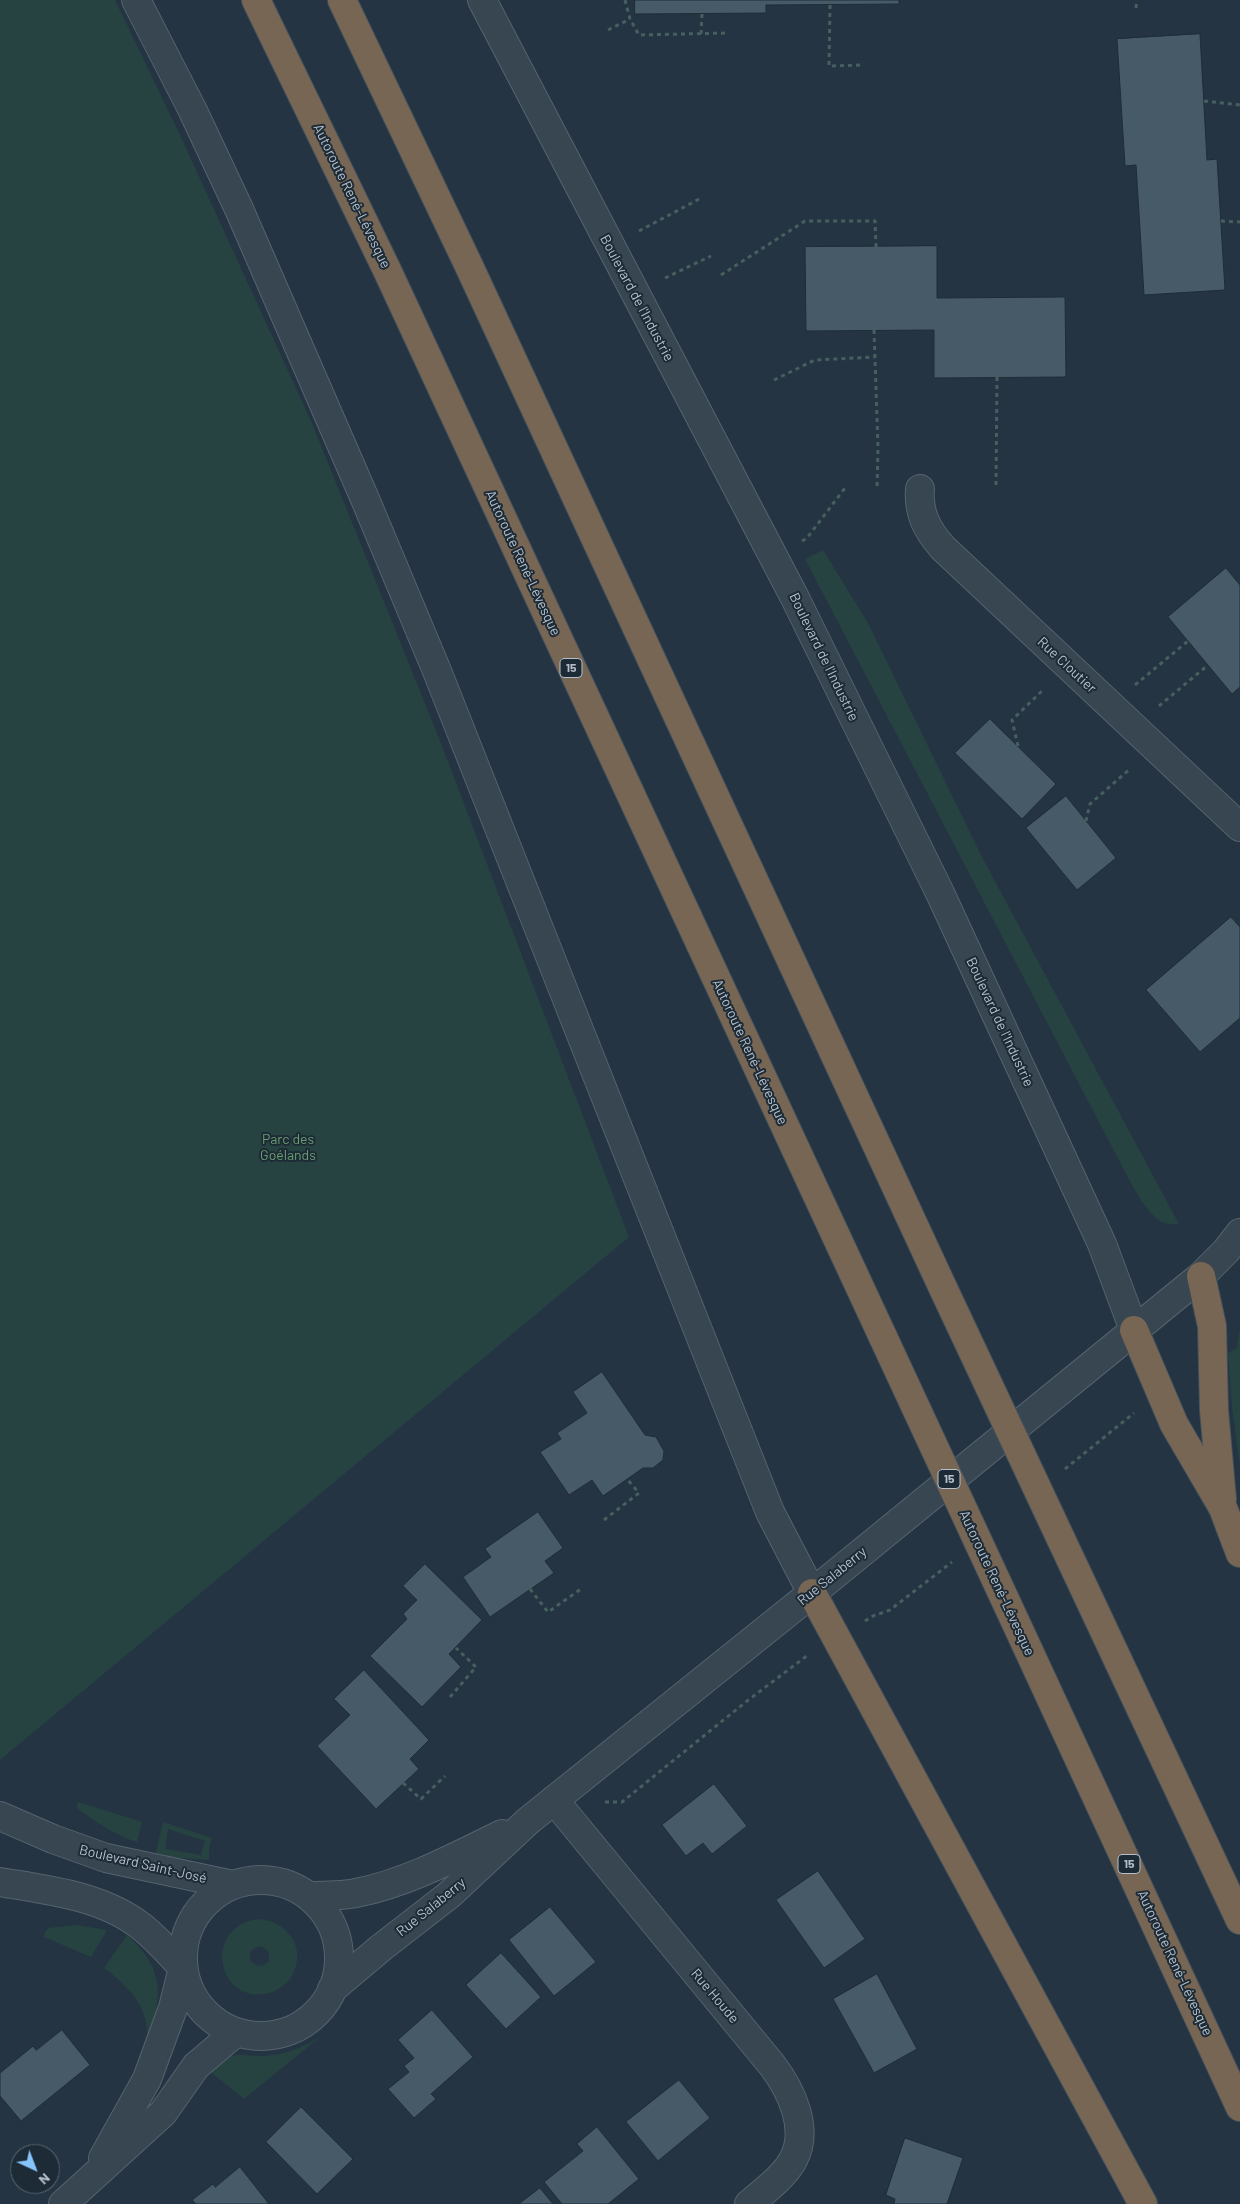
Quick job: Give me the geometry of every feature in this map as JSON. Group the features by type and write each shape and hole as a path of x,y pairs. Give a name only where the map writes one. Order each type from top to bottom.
{"highway":[{"name":"Autoroute René-Lévesque","path":"256,0 387,270 1240,2107"},
{"path":"342,0 469,266 943,1288 1240,1920"},
{"path":"1201,1276 1212,1326 1214,1410 1222,1508"},
{"path":"1134,1330 1174,1424 1222,1508 1240,1553"},
{"path":"812,1593 1143,2204"}],"street":[{"path":"136,0 192,109 239,209 365,498 437,671 774,1521 812,1593"},
{"name":"Boulevard de l'Industrie","path":"482,0 790,589 940,893 1102,1244 1134,1330"},
{"name":"Rue Cloutier","path":"920,489 921,513 934,538 1067,666 1240,826"},
{"name":"Rue Salaberry","path":"332,1989 449,1895 528,1821 812,1593 1201,1276 1226,1251 1240,1233"},
{"name":"Rue Houde","path":"554,1800 772,2065 784,2080 792,2096 797,2115 798,2136 793,2159 782,2175 749,2204"},
{"name":"Boulevard Saint-José","path":"0,1816 53,1839 106,1858 233,1885"},
{"name":"Rue Salaberry","path":"310,1896 355,1893 396,1881 432,1868 528,1821"},
{"path":"0,1882 80,1898 124,1915 160,1943 183,1968 189,1989 200,2007 216,2022 236,2032 258,2036 280,2034 302,2024 320,2009 332,1989 337,1973 338,1944 331,1923 318,1904 310,1896 290,1885 267,1880 244,1881 212,1896 196,1913 183,1945 183,1968 173,2008 147,2078 89,2183"},
{"path":"63,2204 89,2183 163,2113 201,2061 236,2032"}],"path":[{"path":"625,0 630,19 639,36 727,33"},
{"path":"1136,8 1137,0"},
{"path":"830,5 829,66 864,65"},
{"path":"701,34 702,14"},
{"path":"608,30 630,19"},
{"path":"1204,101 1240,105"},
{"path":"631,235 701,198"},
{"path":"721,275 805,221 875,221 876,247"},
{"path":"1221,221 1240,222"},
{"path":"663,279 711,256"},
{"path":"874,330 878,448 877,489"},
{"path":"774,380 814,360 875,356"},
{"path":"996,485 997,378"},
{"path":"799,542 806,538 846,488"},
{"path":"1109,705 1188,641"},
{"path":"1133,727 1208,664"},
{"path":"1018,746 1012,720 1067,666"},
{"path":"1086,821 1090,804 1154,747"},
{"path":"1063,1471 1139,1408"},
{"path":"604,1520 639,1493 627,1479"},
{"path":"873,1616 890,1610 902,1602 956,1559"},
{"path":"530,1589 548,1612 581,1588"},
{"path":"450,1697 476,1667 456,1648"},
{"path":"622,1802 746,1700 795,1664"},
{"path":"403,1783 421,1799 445,1776"}],"green space":[{"name":"Parc des Goélands","path":"0,0 115,0 180,135 311,421 439,738 629,1237 0,1760"},
{"path":"823,550 868,623 982,857 1179,1224 1165,1223 1153,1215 1140,1198 1128,1177 805,559"},
{"path":"1240,1328 1240,1466 1232,1408 1228,1353 1237,1348"},
{"path":"78,1802 142,1822 137,1842 114,1832 90,1818 77,1808"},
{"path":"163,1822 212,1838 209,1848 209,1860 155,1856","holes":["168,1829 205,1841 201,1855 165,1849"]},
{"path":"258,1919 268,1920 284,1929 290,1935 295,1943 297,1961 292,1975 281,1988 269,1993 252,1994 238,1988 228,1977 223,1964 223,1949 228,1936 240,1925","holes":["262,1946 269,1952 269,1961 264,1965 257,1966 250,1960 250,1953 254,1948"]},
{"path":"76,1925 107,1930 91,1957 44,1937 45,1932 49,1928"},
{"path":"127,1935 140,1948 149,1961 155,1973 158,1986 156,2013 147,2046 146,2021 138,2001 123,1984 104,1968"},
{"path":"320,2037 244,2099 208,2070 227,2057 238,2055 267,2056 286,2053"}],"building":[{"path":"635,0 899,0 899,4 766,5 766,13 635,14"},
{"path":"1200,34 1207,160 1217,159 1225,290 1144,295 1136,165 1125,166 1117,39"},
{"path":"937,246 937,298 1065,297 1066,377 934,378 934,330 806,331 805,247"},
{"path":"1226,568 1240,585 1240,687 1232,694 1168,617"},
{"path":"990,719 1056,784 1022,819 955,753"},
{"path":"1066,796 1116,858 1077,890 1026,828"},
{"path":"1231,917 1240,927 1240,1018 1200,1052 1146,990"},
{"path":"602,1372 645,1435 656,1437 664,1451 663,1460 653,1468 643,1468 603,1496 592,1480 569,1495 540,1452 561,1439 557,1433 587,1413 573,1392"},
{"path":"538,1512 563,1548 545,1561 554,1573 490,1617 463,1577 491,1557 485,1549"},
{"path":"425,1564 482,1620 449,1654 461,1667 422,1707 370,1656 407,1619 403,1614 417,1600 403,1586"},
{"path":"364,1670 429,1740 410,1759 419,1769 376,1809 317,1746 350,1715 334,1699"},
{"path":"714,1784 747,1826 712,1854 703,1843 686,1856 662,1825"},
{"path":"818,1871 865,1939 824,1968 776,1900"},
{"path":"550,1907 596,1962 554,1996 509,1940"},
{"path":"501,1953 541,1997 506,2029 466,1985"},
{"path":"877,1974 917,2049 874,2073 833,1999"},
{"path":"432,2010 473,2057 431,2094 436,2099 414,2118 388,2089 409,2072 404,2066 414,2058 398,2040"},
{"path":"62,2030 90,2065 21,2121 0,2096 0,2073 33,2046 36,2050"},
{"path":"679,2080 710,2118 658,2161 626,2122"},
{"path":"301,2107 353,2159 317,2194 266,2142"},
{"path":"597,2127 639,2179 608,2204 562,2204 544,2182 583,2151 577,2144"},
{"path":"905,2138 963,2158 947,2204 894,2204 895,2199 886,2195"},
{"path":"240,2167 269,2204 196,2204 192,2200 213,2184 215,2187"},
{"path":"540,2188 553,2204 519,2204"}]}
